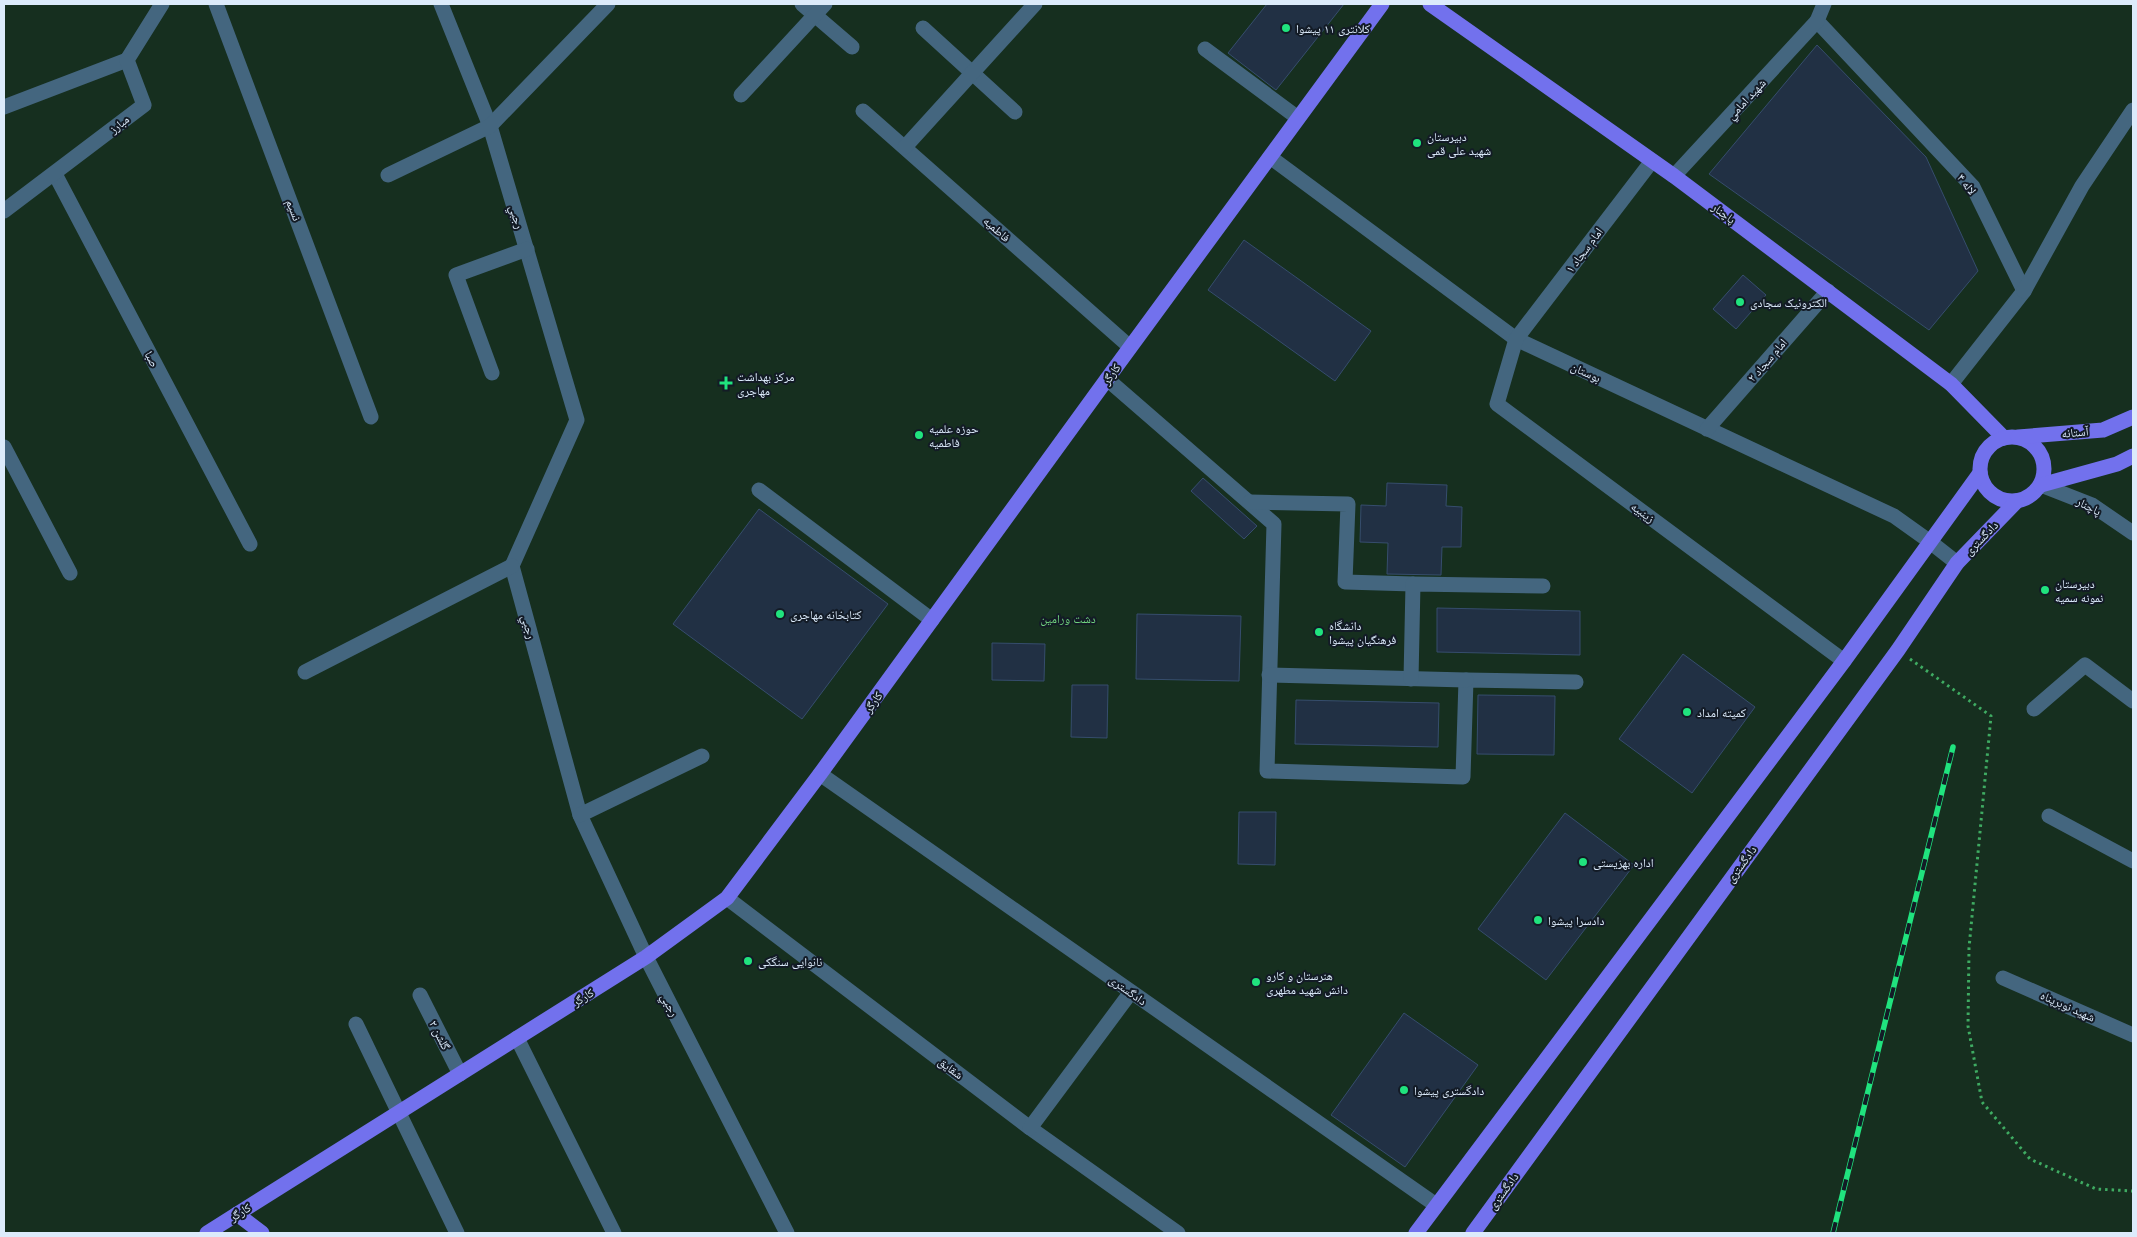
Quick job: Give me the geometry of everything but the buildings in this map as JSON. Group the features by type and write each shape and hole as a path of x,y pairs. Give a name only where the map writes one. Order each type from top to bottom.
{"main road":[{"name":"کارگر","path":"207,1233 646,957 727,898 820,774 1106,379 1382,4"},
{"name":"پاچنار","path":"1430,4 1674,176 1828,291 1951,384 2009,438"},
{"path":"1450,4 1456,21"},
{"name":"آستانه","path":"2009,438 2103,430 2133,417"},
{"path":"1416,1233 1844,661 1980,473 1984,454 1989,447 2009,438 2032,444 2042,458 2044,466 2041,485 2027,498 2017,501 2007,501 1989,492 1980,473"},
{"path":"2041,485 2117,464 2133,456"},
{"name":"دادگستری","path":"1472,1233 1898,650 1956,563 2017,501"},
{"path":"237,1214 262,1233"}],"street":[{"path":"4,106 127,60 162,4"},
{"name":"نسيم","path":"216,4 371,417"},
{"name":"رجبي","path":"441,4 490,126 577,420 512,566 580,815 646,957 787,1233"},
{"path":"388,174 490,126 608,4"},
{"path":"802,4 820,9 852,47"},
{"path":"904,148 1035,4"},
{"path":"1817,21 1824,4"},
{"path":"741,95 820,9"},
{"name":"شهيد امامي","path":"1674,176 1817,21"},
{"name":"لاله ۴","path":"1817,21 1972,187 2024,291"},
{"path":"922,28 1014,112"},
{"path":"1205,49 1298,118"},
{"name":"مبارز","path":"4,211 144,105 127,60"},
{"path":"1951,384 2024,291 2082,186 2133,110"},
{"name":"فاطميه","path":"864,111 1130,348"},
{"name":"بوستان","path":"1270,157 1516,340 1894,516 1930,541 1956,563"},
{"name":"امام سجاد ۱","path":"1516,340 1652,161"},
{"name":"صبا","path":"55,174 250,544"},
{"path":"492,373 456,275 527,249"},
{"name":"امام سجاد ۲","path":"1707,428 1828,291"},
{"name":"زينبيه","path":"1516,340 1497,404 1844,661"},
{"path":"1106,379 1274,524 1267,771 1463,777 1466,680"},
{"path":"4,447 70,573"},
{"name":"پاچنار","path":"2041,485 2092,505 2133,534"},
{"path":"759,490 932,620"},
{"path":"1250,502 1348,504 1345,582 1543,586"},
{"path":"304,672 512,566"},
{"path":"1411,679 1413,584"},
{"path":"2034,708 2084,665 2133,701"},
{"path":"1269,676 1576,682"},
{"path":"580,815 702,756"},
{"name":"دادگستری","path":"820,774 1436,1205"},
{"path":"2049,816 2133,861"},
{"name":"شقايق","path":"727,898 1030,1128 1178,1233"},
{"name":"شهید نوبرپناه","path":"2003,978 2133,1035"},
{"path":"1030,1128 1131,992"},
{"name":"گلشن ۲","path":"420,995 460,1074"},
{"path":"356,1024 458,1233"},
{"path":"517,1038 614,1233"}],"path":[{"path":"1898,650 1991,716 1969,948 1968,1026 1982,1102 2030,1159 2096,1189 2133,1191"}],"green space":[{"name":"دشت ورامین","path":"4,4 2133,4 2133,1233 4,1233"}],"railway":[{"path":"1833,1233 1953,747"}],"place":[{"name":"کلانتری ۱۱ پیشوا","path":"1286,28"},
{"name":"دبیرستان شهید علی قمی","path":"1417,143"},
{"name":"الکترونیک سجادی","path":"1740,302"},
{"name":"مرکز بهداشت مهاجری","path":"726,383"},
{"name":"حوزه علمیه فاطمیه","path":"919,435"},
{"name":"دبیرستان نمونه سمیه","path":"2045,590"},
{"name":"کتابخانه مهاجری","path":"780,614"},
{"name":"دانشگاه فرهنگیان پیشوا","path":"1319,632"},
{"name":"کمیته امداد","path":"1687,712"},
{"name":"اداره بهزیستی","path":"1583,862"},
{"name":"دادسرا پیشوا","path":"1538,920"},
{"name":"نانوایی سنگکی","path":"748,961"},
{"name":"هنرستان و کارو دانش شهید مطهری","path":"1256,982"},
{"name":"دادگستری پیشوا","path":"1404,1090"}]}
